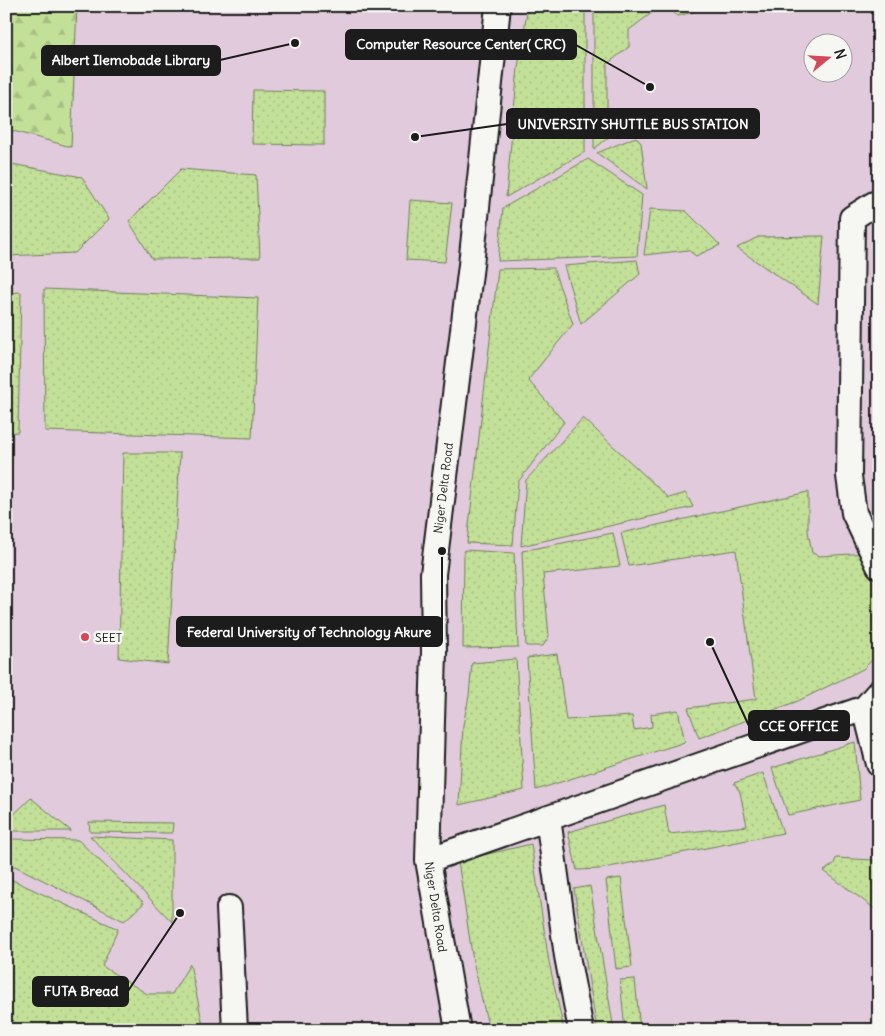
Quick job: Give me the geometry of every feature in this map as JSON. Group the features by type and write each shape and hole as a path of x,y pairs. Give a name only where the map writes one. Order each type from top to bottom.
{"street":[{"name":"Niger Delta Road","path":"458,1030 428,860 434,652 432,574 471,265 498,6"},
{"path":"879,205 874,204 852,218 849,466 854,513 879,566"},
{"path":"428,860 872,700 879,764"},
{"path":"548,818 581,1030"},
{"path":"229,908 235,1030"}],"shaded area":[{"path":"6,6 879,6 879,1030 6,1030"}],"green space":[{"path":"6,6 77,6 71,147 6,129"},
{"path":"528,6 585,6 585,152 506,197 518,67"},
{"path":"594,6 661,6 629,30 629,47 607,64 607,111 618,125 609,137 594,149"},
{"path":"664,6 693,6 693,12 678,16"},
{"path":"253,90 324,91 324,145 252,144"},
{"path":"636,137 641,143 647,189 597,153"},
{"path":"588,159 642,195 637,256 498,261 503,208"},
{"path":"6,163 82,177 109,219 75,253 6,256"},
{"path":"181,169 256,175 260,258 152,259 129,221"},
{"path":"410,200 452,203 445,262 406,260"},
{"path":"650,209 686,211 720,245 696,256 688,250 644,255"},
{"path":"824,236 818,304 737,248 758,237"},
{"path":"637,260 640,274 581,324 564,266"},
{"path":"553,268 573,324 528,380 564,422 518,482 513,545 467,543 498,269"},
{"path":"44,289 258,298 252,438 45,431"},
{"path":"21,292 18,432 6,433 6,293"},
{"path":"583,418 669,498 686,493 693,507 521,546 526,480"},
{"path":"123,453 180,453 168,664 119,658"},
{"path":"808,492 808,531 812,553 820,556 867,553 879,582 879,647 876,656 863,669 798,701 699,738 688,708 756,699 736,550 629,566 621,533"},
{"path":"613,533 620,566 543,574 549,636 543,646 526,646 522,551"},
{"path":"464,550 514,553 518,647 463,648"},
{"path":"557,654 566,720 632,716 634,730 652,727 651,714 678,710 685,742 536,790 527,658"},
{"path":"516,659 524,790 459,805 463,725 469,696 472,663"},
{"path":"855,742 860,800 788,815 772,768"},
{"path":"763,773 783,833 599,869 577,870 568,832 664,805 669,834 747,826 740,792 734,783"},
{"path":"31,798 71,831 6,831 6,822"},
{"path":"89,822 173,823 172,833 90,832"},
{"path":"90,836 172,840 172,922"},
{"path":"6,839 78,840 144,903 124,921 15,866 6,871"},
{"path":"531,844 549,962 564,1030 489,1030 473,961 458,861"},
{"path":"836,858 873,860 879,864 879,912 824,871 834,864"},
{"path":"8,878 118,929 102,966 147,994 172,994 190,964 204,1030 6,1030"},
{"path":"621,878 632,967 616,969 606,880"},
{"path":"590,886 614,1030 597,1030 574,889"},
{"path":"635,979 640,1030 625,1030 620,980"}],"place":[{"name":"Albert Ilemobade Library","path":"295,43"},
{"name":"Computer Resource Center( CRC)","path":"650,87"},
{"name":"UNIVERSITY SHUTTLE BUS STATION","path":"415,137"},
{"name":"Federal University of Technology Akure","path":"442,551"},
{"name":"SEET","path":"85,637"},
{"name":"CCE OFFICE","path":"710,642"},
{"name":"FUTA Bread","path":"180,913"}]}
